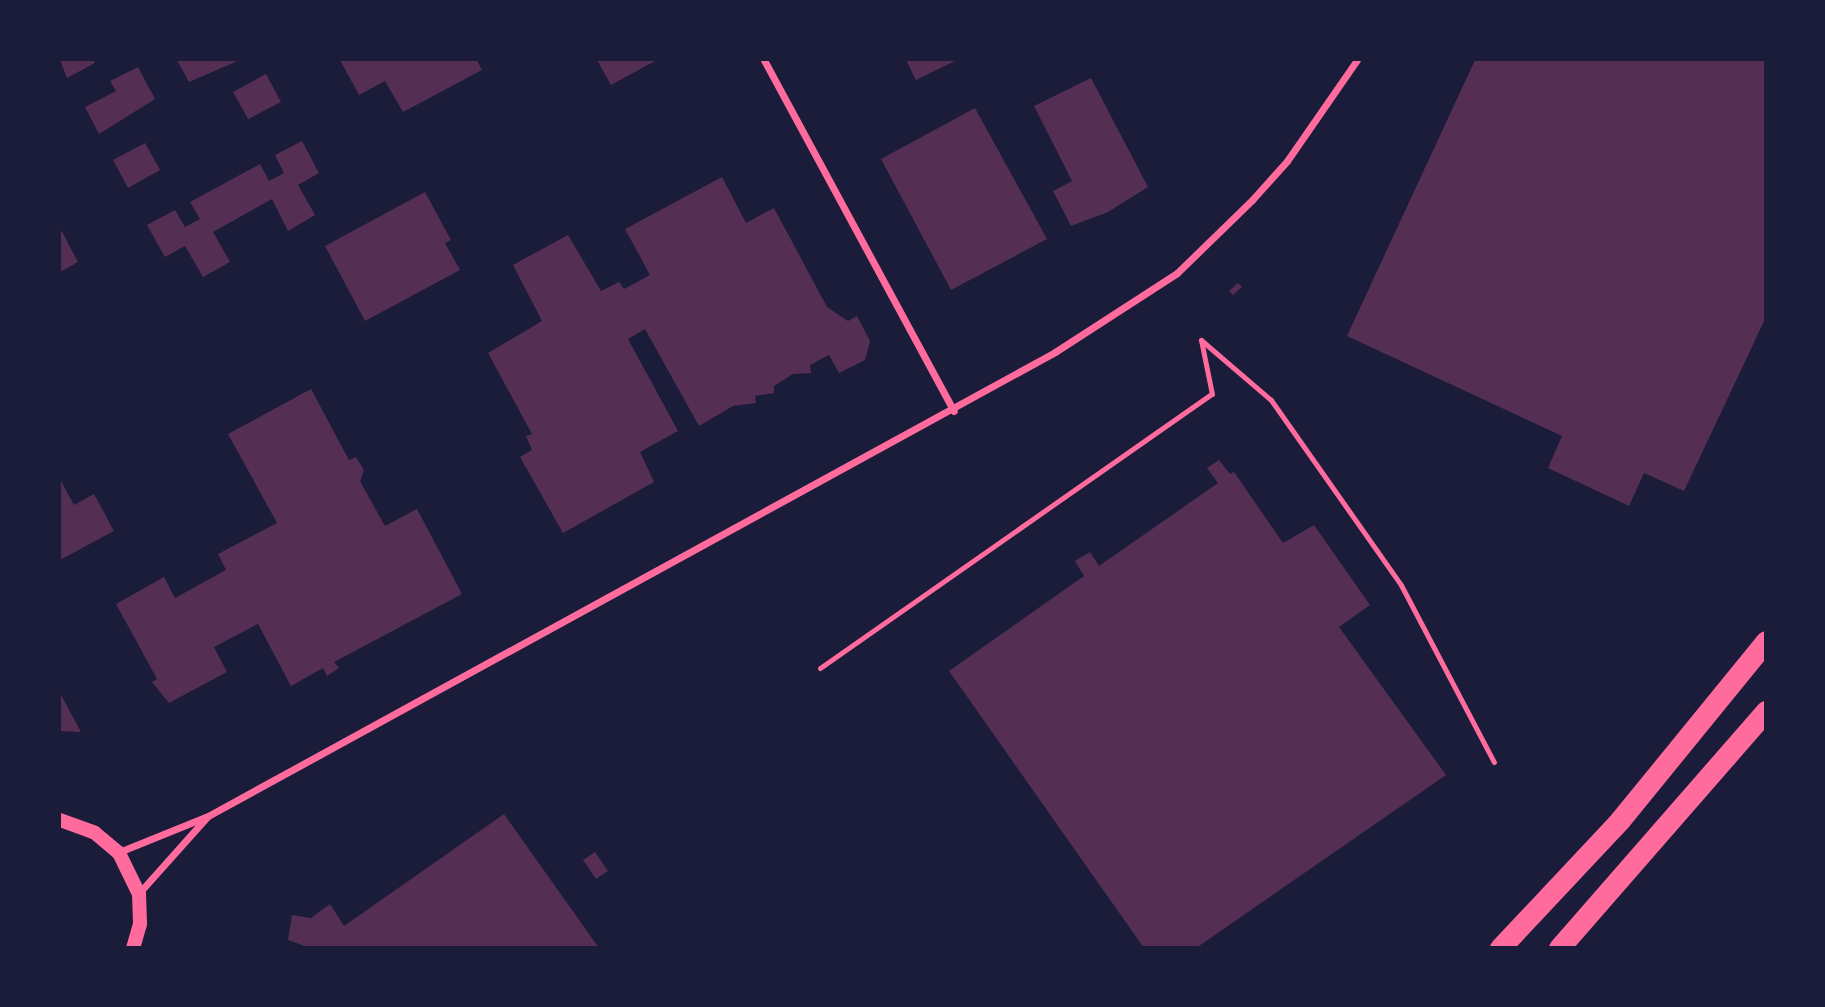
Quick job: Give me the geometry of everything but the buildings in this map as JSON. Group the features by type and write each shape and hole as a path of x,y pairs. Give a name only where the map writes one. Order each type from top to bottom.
{"highway":[{"path":"1500,947 1620,820 1766,641"},
{"path":"1559,947 1766,711"}],"main road":[{"path":"60,820 95,833 119,853 139,894 140,924 133,947"}],"street":[{"path":"764,60 954,411"},
{"path":"119,853 208,816 954,411 1177,273 1287,161 1357,60"},
{"path":"139,894 208,816"}],"lane":[{"path":"820,668 1212,394 1201,340 1271,400 1401,585 1494,762"}]}
